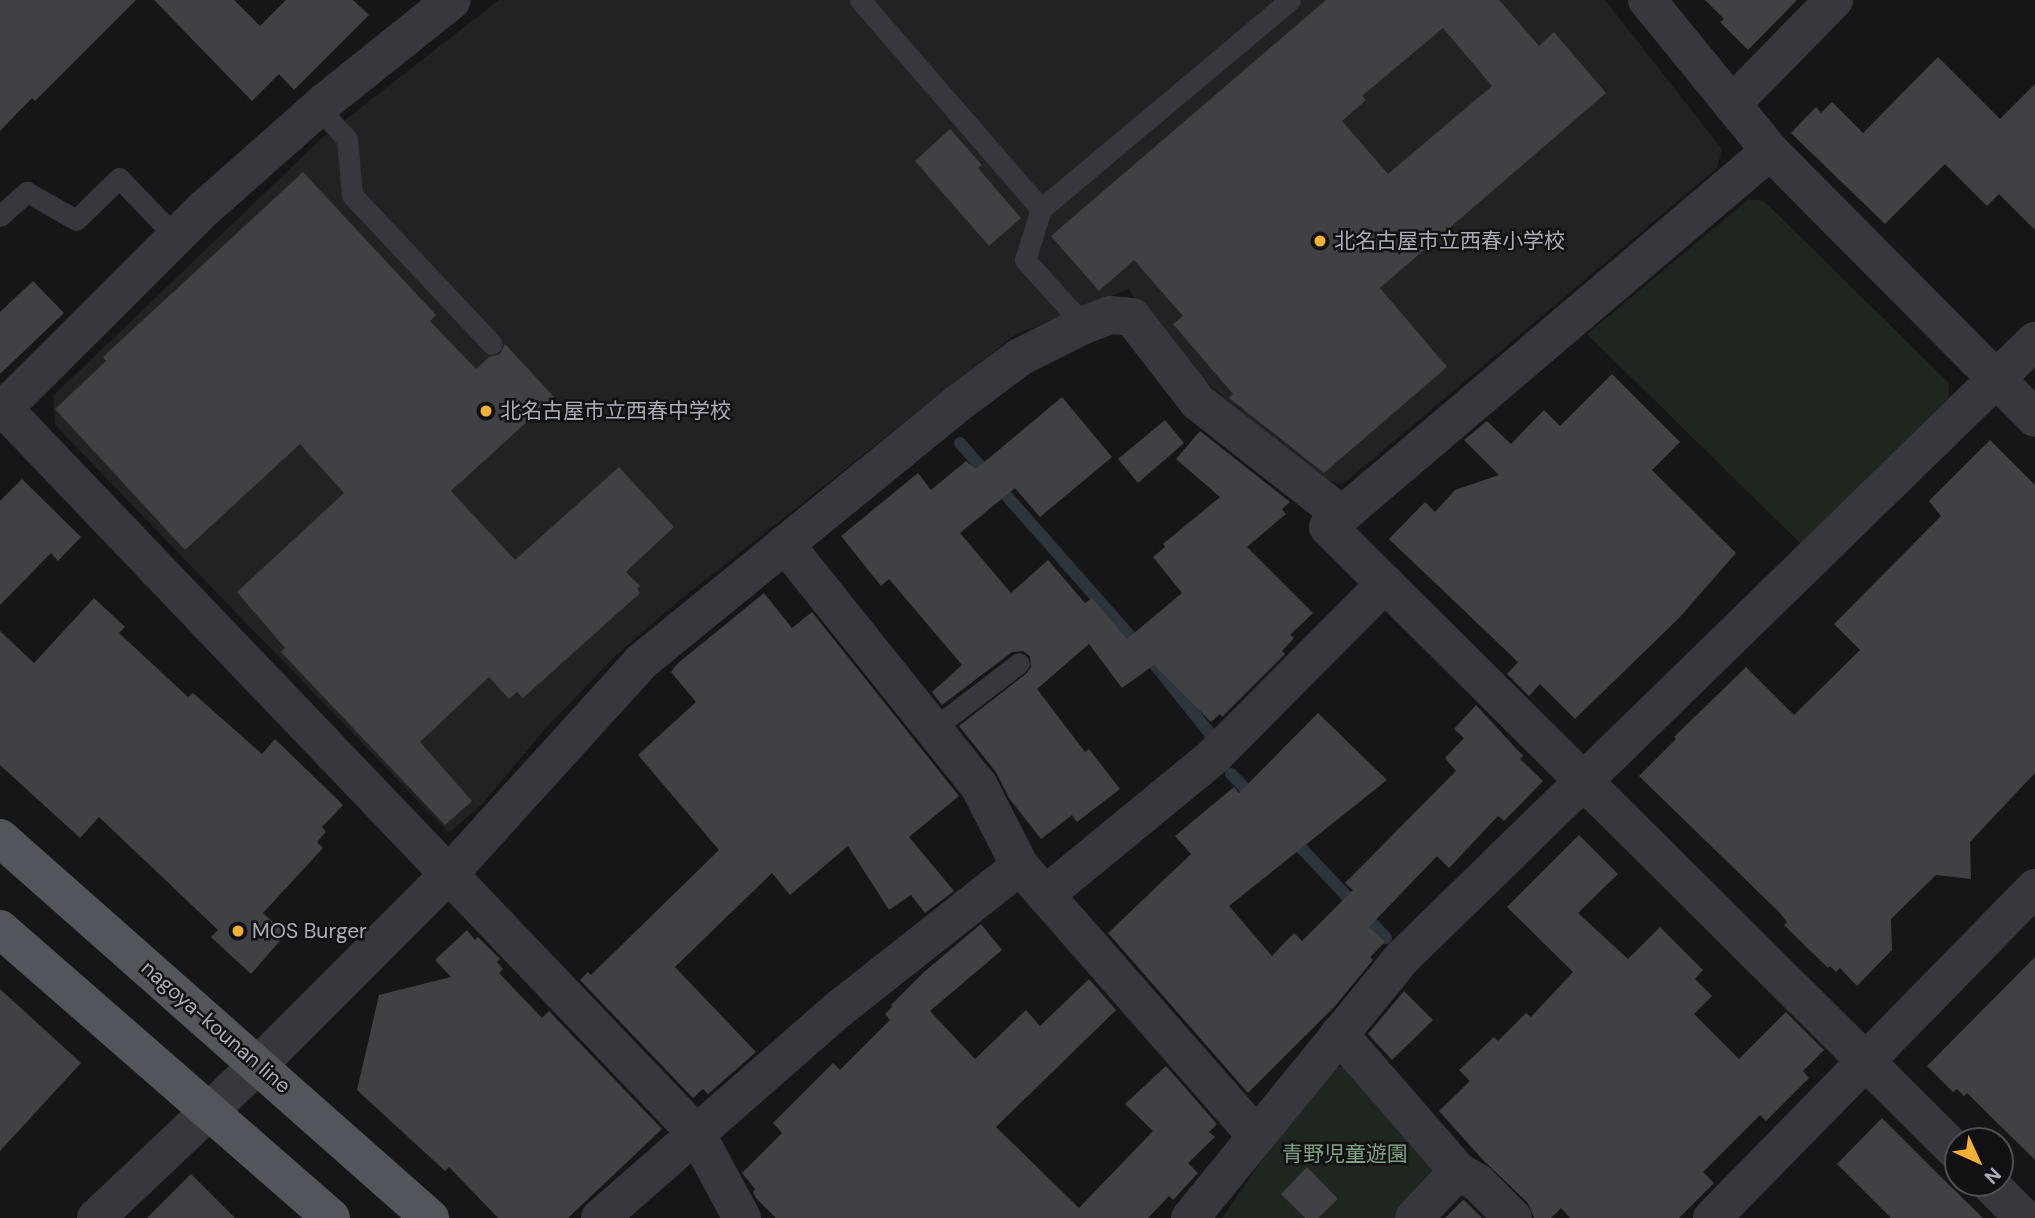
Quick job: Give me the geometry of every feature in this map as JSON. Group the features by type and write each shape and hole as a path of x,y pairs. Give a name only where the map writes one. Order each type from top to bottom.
{"main road":[{"name":"nagoya-kounan line","path":"0,838 259,1064 430,1218"},
{"path":"0,929 207,1113 331,1218"}],"street":[{"path":"452,0 317,108 176,237 2,410 696,1133 742,1218"},
{"path":"1647,0 1770,151 2035,418"},
{"path":"1731,104 1834,0"},
{"path":"1770,151 1328,527 1944,1139"},
{"path":"96,1218 259,1064 448,875 641,662 1020,357 1083,325 1110,315 1132,317 1198,402 1342,515"},
{"path":"1190,1218 1403,957 1586,783 2035,341"},
{"path":"785,544 979,786 1020,866 1256,1136"},
{"path":"1045,895 1214,756 1385,584"},
{"path":"600,1218 839,1009 1020,866"},
{"path":"1712,1218 2035,888"},
{"path":"1339,1034 1458,1171 1478,1183 1513,1218"},
{"path":"1414,1218 1458,1171"},
{"path":"2003,1197 2024,1218"}],"lane":[{"path":"860,0 1041,209"},
{"path":"1083,325 1025,260 1041,209 1290,0"},
{"path":"317,108 347,139 352,195 492,344"},
{"path":"0,216 27,192 76,219 119,178 176,237"},
{"path":"933,729 1018,663"}],"shaded area":[{"name":"北名古屋市立西春中学校","path":"499,0 1605,0 1722,149 1717,168 1343,484 1322,479 1212,387 1168,342 1128,289 1015,335 681,599 616,655 545,729 483,803 449,833 55,425 53,396 322,138"}],"green space":[{"path":"1749,199 1764,201 1949,383 1949,398 1801,544 1587,334"},
{"name":"青野児童遊園","path":"1351,1066 1435,1163 1436,1180 1400,1218 1222,1218 1285,1127 1333,1067"}],"building":[{"path":"0,0 136,0 35,101 32,98 0,131"},
{"path":"154,0 234,0 260,26 286,0 353,0 369,15 294,90 279,74 252,101"},
{"path":"1326,0 1499,0 1539,46 1554,32 1606,93 1380,288 1447,367 1324,473 1229,398 1233,394 1173,324 1183,316 1134,260 1099,291 1051,236","holes":["1443,28 1492,86 1388,174 1342,121 1366,100 1362,96"]},
{"path":"1705,0 1797,0 1748,50 1720,22 1724,19"},
{"path":"1938,57 2000,119 2035,84 2035,230 1999,194 1987,206 1945,164 1885,224 1791,133 1816,107 1821,113 1832,102 1863,133"},
{"path":"950,129 982,165 978,168 1021,218 989,246 915,161"},
{"path":"303,172 436,315 430,321 476,369 489,357 500,354 505,344 554,397 451,491 515,560 619,467 674,527 626,572 640,586 637,589 640,593 523,698 517,692 509,699 489,677 420,742 472,801 445,825 281,652 285,648 237,592 344,493 300,444 185,550 55,409 106,361 103,357"},
{"path":"33,281 64,313 0,374 0,312"},
{"path":"1612,374 1680,442 1652,470 1736,553 1680,617 1575,719 1540,684 1529,696 1507,674 1518,662 1389,539 1425,502 1435,512 1455,490 1499,475 1464,440 1487,421 1511,444 1544,410 1560,426"},
{"path":"1062,397 1112,457 1040,517 1015,488 960,533 1011,593 1048,560 1085,603 1092,598 1127,639 1182,593 1153,557 1165,547 1163,544 1220,497 1176,459 1200,431 1290,502 1282,509 1286,514 1247,547 1313,613 1290,635 1294,638 1282,651 1285,654 1222,717 1220,714 1211,722 1154,665 1122,688 1089,644 1037,689 1085,752 1089,749 1120,789 1077,822 1072,815 1041,839 1009,798 996,772 959,726 1027,673 1031,667 1030,656 1023,651 1012,652 942,705 932,692 962,665 889,579 881,586 841,536 918,473 931,490 966,461 976,469"},
{"path":"1165,420 1184,443 1138,483 1118,459"},
{"path":"1990,440 2035,485 2035,773 1970,842 1971,879 1936,875 1891,919 1892,950 1857,986 1840,968 1836,972 1830,966 1828,968 1784,925 1787,922 1780,913 1639,776 1676,739 1674,737 1746,667 1794,715 1860,650 1834,624 1941,516 1929,501"},
{"path":"22,479 81,537 58,561 51,553 0,605 0,501"},
{"path":"764,593 792,628 812,612 959,796 909,837 954,891 925,913 911,895 889,910 848,846 790,895 772,873 675,967 756,1052 708,1094 703,1089 693,1098 580,980 588,972 591,975 719,850 638,755 696,702 671,672 677,664"},
{"path":"94,598 125,627 119,633 188,697 193,693 262,754 275,739 343,805 322,827 326,832 317,842 323,848 263,913 286,934 251,974 211,937 218,930 99,817 80,838 0,765 0,631 34,663"},
{"path":"1476,705 1523,756 1520,759 1543,781 1504,821 1498,816 1449,868 1437,856 1369,927 1385,942 1370,957 1373,960 1335,1006 1248,1093 1108,933 1191,854 1175,836 1234,787 1239,793 1318,713 1387,780 1229,906 1272,956 1294,933 1302,941 1353,890 1345,883 1456,771 1445,758 1464,738 1454,729"},
{"path":"1579,835 1618,874 1578,913 1628,959 1660,927 1703,970 1695,979 1712,996 1694,1014 1739,1059 1786,1012 1824,1050 1803,1071 1809,1078 1766,1121 1760,1115 1703,1172 1714,1183 1679,1218 1570,1218 1561,1208 1551,1218 1534,1218 1528,1203 1484,1161 1439,1111 1470,1081 1459,1070 1494,1037 1498,1041 1526,1013 1531,1017 1573,972 1507,907"},
{"path":"981,924 1002,950 930,1011 975,1059 1026,1010 1040,1026 1089,979 1116,1010 996,1127 1079,1208 1153,1131 1125,1104 1166,1066 1217,1124 1209,1132 1215,1137 1188,1163 1198,1173 1173,1200 1169,1196 1148,1218 776,1218 756,1198 753,1192 755,1189 742,1173 782,1133 773,1123 833,1063 840,1070 890,1020 885,1014 891,1005 924,972"},
{"path":"467,930 475,940 478,937 500,959 497,962 503,969 499,973 542,1018 549,1011 662,1129 568,1218 498,1218 449,1167 445,1171 357,1090 379,995 451,977 435,960"},
{"path":"2035,957 2035,1160 2014,1139 2014,1127 2002,1127 1967,1093 1964,1096 1957,1089 1953,1092 1927,1066"},
{"path":"0,989 81,1063 0,1151"},
{"path":"1404,991 1433,1020 1392,1060 1368,1034"},
{"path":"1882,1118 1944,1179 1944,1197 1962,1197 1983,1218 1891,1218 1837,1164"},
{"path":"1307,1167 1338,1199 1318,1218 1305,1218 1281,1194"},
{"path":"191,1174 235,1218 147,1218"},
{"path":"1464,1200 1482,1218 1445,1218"}],"waterway":[{"path":"960,443 1140,647"},
{"path":"1152,661 1211,735"},
{"path":"1231,774 1256,800"},
{"path":"1290,836 1386,938"}],"place":[{"name":"北名古屋市立西春小学校","path":"1320,241"},
{"name":"北名古屋市立西春中学校","path":"486,411"},
{"name":"MOS Burger","path":"238,931"}]}
